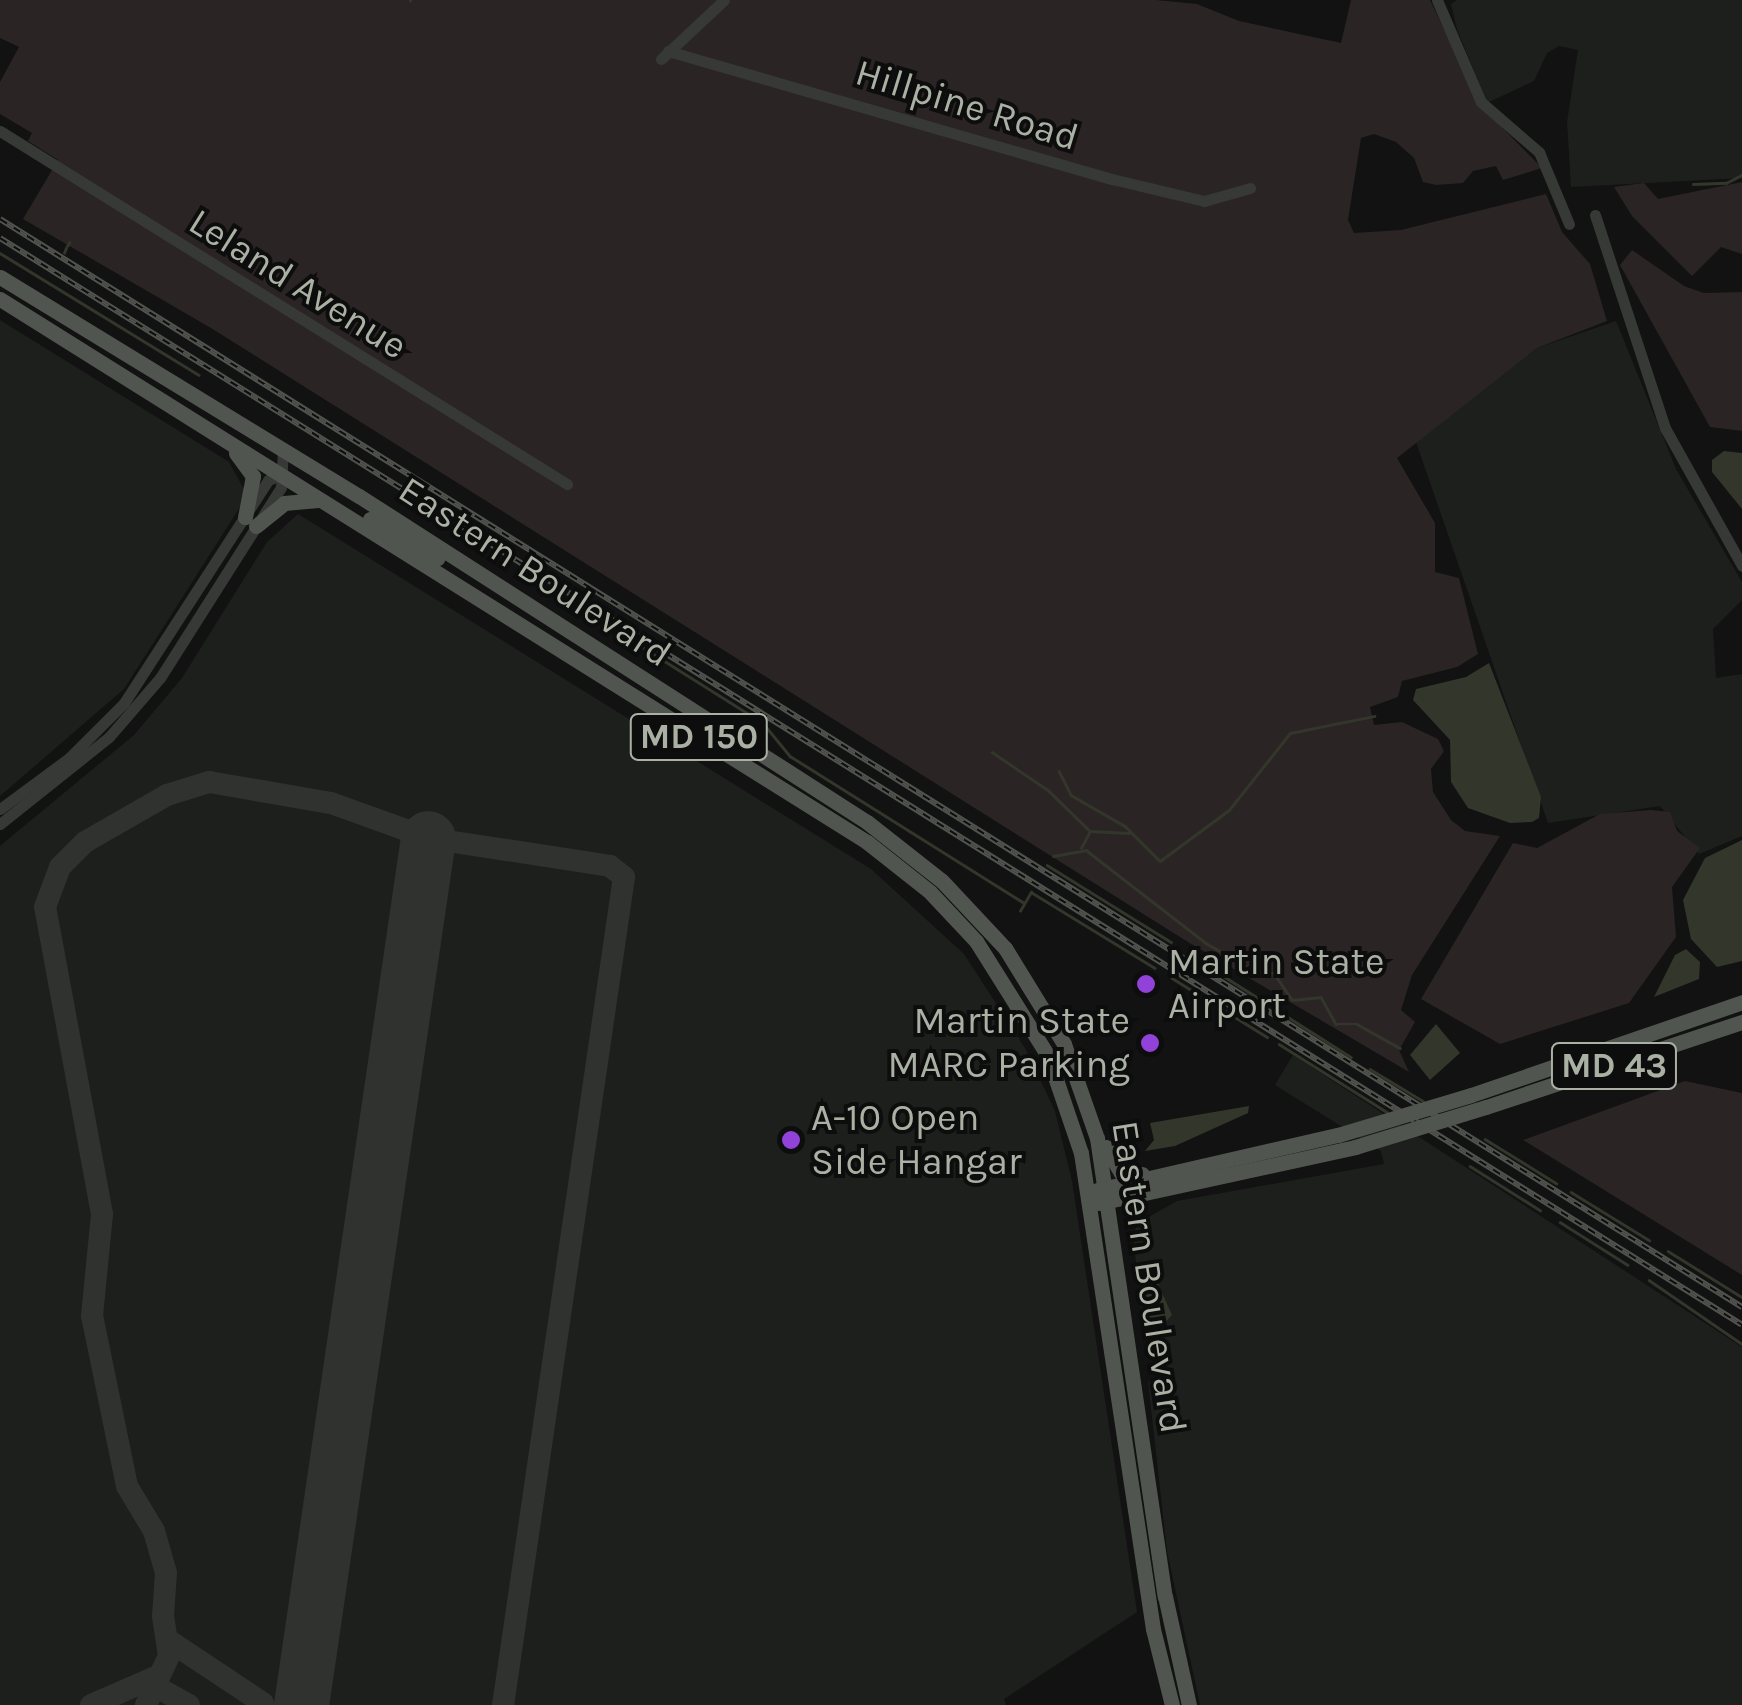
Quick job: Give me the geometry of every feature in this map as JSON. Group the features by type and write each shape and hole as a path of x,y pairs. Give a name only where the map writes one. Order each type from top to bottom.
{"main road":[{"name":"Eastern Boulevard","path":"0,277 283,448 523,606 867,822 942,880 1037,995 1094,1124 1116,1245 1165,1596 1190,1705"},
{"name":"Eastern Boulevard","path":"0,300 824,814 930,892 995,965 1038,1036 1069,1113 1089,1199 1153,1629 1172,1705"},
{"path":"198,423 251,469 255,487 251,522"},
{"path":"281,474 298,474 523,606"},
{"path":"251,522 291,500 322,500"},
{"name":"MD 43","path":"1089,1199 1471,1095 1742,1002"},
{"name":"MD 43","path":"1108,1195 1186,1186 1355,1147 1742,1022"},
{"path":"1094,1124 1126,1176 1214,1164"},
{"path":"1116,1245 1132,1207 1186,1186"}],"street":[{"name":"Hillpine Road","path":"724,0 664,55 1204,201 1250,188"},
{"path":"1437,0 1481,102 1539,152 1569,224"},
{"name":"Leland Avenue","path":"0,131 567,484"},
{"path":"1595,215 1660,417 1742,566"},
{"path":"0,824 109,737 151,679 281,474 283,448"},
{"path":"0,810 92,736 151,679"}],"shaded area":[{"path":"0,0 1156,0 1197,4 1239,21 1341,43 1351,0 1430,0 1481,106 1542,168 1503,180 1496,166 1473,171 1463,183 1436,185 1423,182 1414,158 1396,142 1374,134 1361,138 1348,220 1354,233 1401,230 1546,194 1562,232 1590,264 1607,321 1537,348 1397,458 1435,523 1435,572 1459,578 1478,654 1457,667 1402,681 1398,697 1370,707 1374,725 1402,722 1438,739 1444,751 1431,769 1433,792 1451,820 1465,831 1500,836 1412,975 1401,1010 1415,1022 1399,1050 1409,1072 1188,942 211,328 23,219 58,160 28,141 32,133 0,114 0,82 19,47 0,38"},
{"path":"1457,0 1742,0 1742,178 1571,187 1567,122 1578,50 1559,46 1547,53 1534,81 1487,103 1457,29 1451,4"},
{"path":"1742,182 1742,254 1721,247 1692,276 1632,216 1614,187 1644,183 1658,199"},
{"path":"1632,250 1684,286 1704,293 1742,292 1742,431 1710,427 1620,265"},
{"path":"0,320 229,462 245,491 240,507 124,689 0,796"},
{"path":"1616,321 1676,469 1742,582 1742,600 1713,629 1716,678 1742,674 1742,836 1699,854 1660,806 1548,823 1416,442 1537,348"},
{"path":"1724,451 1742,453 1742,509 1712,472 1712,460"},
{"path":"298,514 871,869 964,954 1025,1048 1055,1111 1072,1181 1137,1612 1004,1699 1006,1705 0,1705 0,846 134,735 182,678 267,542"},
{"path":"1489,663 1541,797 1539,818 1532,822 1510,823 1468,808 1451,782 1450,740 1413,700 1416,689 1466,677"},
{"path":"1670,812 1677,831 1700,848 1672,887 1676,937 1629,1003 1500,1044 1421,999 1513,843 1537,848 1600,814"},
{"path":"1742,840 1742,961 1717,967 1691,939 1683,900 1705,858"},
{"path":"1686,949 1700,962 1699,979 1654,997 1675,955"},
{"path":"1436,1024 1460,1053 1430,1080 1410,1055"},
{"path":"1293,1055 1742,1347 1742,1705 1200,1705 1167,1551 1148,1381 1158,1387 1157,1336 1143,1326 1133,1235 1138,1223 1177,1201 1384,1164 1381,1151 1275,1085"},
{"path":"1685,1081 1742,1093 1742,1275 1523,1140"},
{"path":"1249,1106 1248,1113 1175,1146 1145,1151 1154,1140 1150,1123"},
{"path":"1154,1275 1172,1315 1156,1332 1145,1322 1141,1281"}],"waterway":[{"path":"1693,184 1726,183 1742,175"},
{"path":"64,253 66,248"},
{"path":"0,253 199,375"},
{"path":"574,604 763,723 790,756 1024,903"},
{"path":"1059,771 1071,795 1125,826 1160,861 1229,810 1290,733 1374,716"},
{"path":"992,752 1048,790 1090,831 1129,833"},
{"path":"1081,848 1089,833"},
{"path":"1053,856 1086,850 1206,943 1254,971 1274,973 1292,1000 1321,997 1336,1024 1357,1024 1400,1048"},
{"path":"1047,865 1171,942"},
{"path":"1020,911 1031,892 1155,968"},
{"path":"1189,954 1266,1003"},
{"path":"1172,978 1267,1037"},
{"path":"1280,1012 1351,1057"},
{"path":"1279,1044 1387,1112"},
{"path":"1370,1069 1423,1101"},
{"path":"1485,1139 1556,1183"},
{"path":"1470,1166 1540,1210"},
{"path":"1571,1192 1649,1240"},
{"path":"1560,1222 1628,1265"},
{"path":"1668,1251 1742,1297"},
{"path":"1649,1280 1742,1344"}],"taxiway":[{"path":"146,1705 169,1656 163,1616 166,1573 154,1531 127,1486 92,1316 102,1214 45,907 60,867 85,842 167,795 209,782 331,803 428,838 610,866 624,877 503,1705"},
{"path":"168,1640 263,1703"},
{"path":"91,1705 160,1675"},
{"path":"153,1685 189,1705"}],"runway":[{"path":"301,1705 428,838"}],"railway":[{"path":"0,219 1742,1307"},
{"path":"0,238 1742,1325"}],"place":[{"name":"Martin State Airport","path":"1146,984"},
{"name":"Martin State MARC Parking","path":"1150,1043"},
{"name":"A-10 Open Side Hangar","path":"791,1140"}]}
